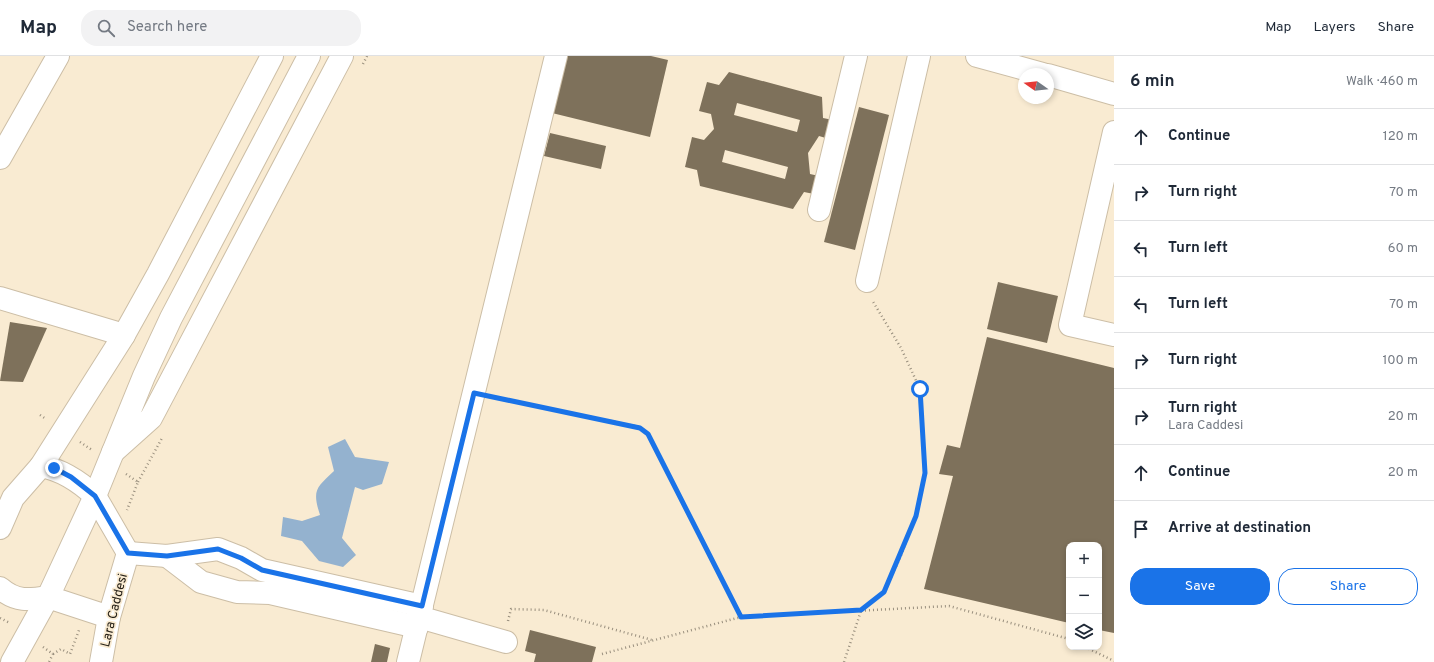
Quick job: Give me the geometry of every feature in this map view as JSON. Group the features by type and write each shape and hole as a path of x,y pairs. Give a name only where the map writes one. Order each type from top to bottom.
{"main road":[{"path":"0,158 58,56"},
{"path":"0,528 7,496 41,466 124,335 158,274 272,56"},
{"path":"12,662 48,597 95,496 144,376 171,318 309,56"},
{"path":"113,452 151,418 342,56"},
{"path":"408,662 556,56"},
{"path":"819,210 856,56"},
{"path":"867,281 919,56"},
{"path":"977,56 1021,68"},
{"path":"1054,78 1114,94"},
{"path":"1114,132 1070,325 1114,335"},
{"path":"0,298 124,335"},
{"path":"41,466 54,468 71,477 95,496 128,553 167,556 218,549 241,558 262,570 504,641"},
{"name":"Lara Caddesi","path":"101,662 109,617 128,553"},
{"path":"167,556 201,582 237,592 270,593 419,616"},
{"path":"0,588 7,594 26,601 48,597 109,617"}],"path":[{"path":"844,662 861,610 884,592 916,516 925,473 920,389 902,348 865,289 867,281"},
{"path":"474,393 640,428 648,434 741,617"},
{"path":"602,654 741,617 949,606 1066,638"},
{"path":"504,641 511,610 544,610 654,640"},
{"path":"53,654 61,649 70,654"},
{"path":"1091,650 1114,661"}],"water":[{"path":"345,439 355,457 389,462 382,484 363,490 355,487 342,538 356,555 343,567 319,561 302,541 281,536 283,517 302,521 320,515 316,500 317,490 334,471 328,447"}],"building":[{"path":"566,56 651,56 668,60 650,137 552,113"},
{"path":"729,72 822,97 823,118 833,120 829,139 819,136 808,153 810,174 819,176 814,194 804,192 793,209 700,186 697,170 685,167 692,137 704,140 714,129 711,114 699,111 707,82 719,85","holes":["737,103 800,120 797,132 734,115","725,150 788,167 785,179 722,162"]},
{"path":"859,107 889,115 855,250 824,242"},
{"path":"550,133 606,146 601,169 544,156"},
{"path":"998,282 1058,296 1047,343 987,329"},
{"path":"10,322 47,328 23,382 0,381"},
{"path":"987,337 1114,368 1114,633 1102,631 1102,542 1066,542 1066,622 924,589 953,476 939,474 947,445 960,448"},
{"path":"530,630 596,647 592,662 534,662 536,654 525,651"},
{"path":"375,644 390,648 387,662 371,662"}],"route":[{"path":"54,468 71,477 95,496 128,553 167,556 218,549 241,558 262,570 422,606 474,393 640,428 648,434 741,617 861,610 884,592 900,558 916,516 925,473 920,389"}]}
